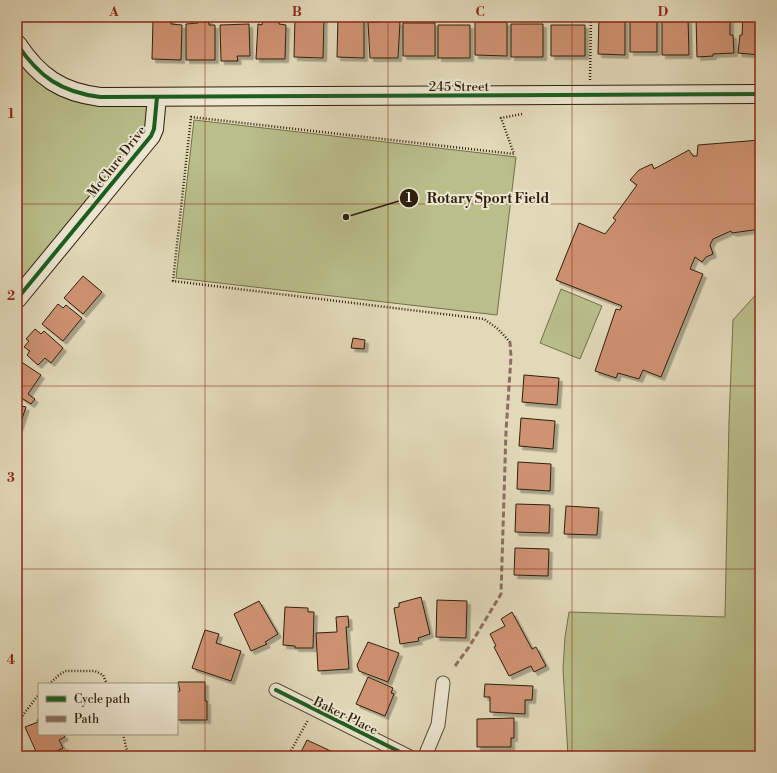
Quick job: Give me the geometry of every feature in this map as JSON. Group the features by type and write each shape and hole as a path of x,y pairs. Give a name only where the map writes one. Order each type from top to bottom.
{"street":[{"path":"17,44 28,59 45,76 59,86 70,91 100,97 157,97"},
{"name":"245 Street","path":"157,97 760,94"},
{"name":"McClure Drive","path":"17,299 151,136 154,129 157,97"},
{"path":"425,756 438,725 443,683"},
{"name":"Baker Place","path":"276,690 408,756"}],"path":[{"path":"590,80 591,17"},
{"path":"510,342 498,329 484,319 173,281 191,117 514,154 501,118 522,114"},
{"path":"50,683 65,671 95,671 103,675 107,683"},
{"path":"17,723 38,695"},
{"path":"288,756 308,719"},
{"path":"123,735 128,750 132,756"}],"green space":[{"path":"17,44 59,86 157,97 154,129 17,299"},
{"path":"194,120 516,157 497,315 176,278"},
{"path":"561,289 602,306 580,359 540,343"},
{"path":"760,290 760,756 568,756 563,669 565,637 569,612 725,617 729,422 733,320"}],"building":[{"path":"150,17 171,17 171,24 182,25 181,60 152,59 153,20 150,20"},
{"path":"295,17 324,18 323,58 294,57"},
{"path":"338,17 364,17 364,58 337,57"},
{"path":"379,17 393,17 393,21 400,22 398,58 370,58 368,22 379,22"},
{"path":"599,17 613,17 613,19 625,20 625,55 598,54"},
{"path":"630,17 649,17 649,20 657,19 657,52 630,52"},
{"path":"672,17 688,17 689,55 662,55 662,21 672,21"},
{"path":"696,17 730,17 730,35 733,35 734,53 713,54 713,56 697,57"},
{"path":"743,17 760,17 760,55 738,53 740,35 742,35"},
{"path":"198,18 208,18 209,25 215,25 215,60 186,60 186,24 198,23"},
{"path":"263,19 279,21 279,24 286,25 285,59 256,59 258,24 262,25"},
{"path":"475,22 507,22 507,56 475,55"},
{"path":"403,23 435,23 435,56 403,56"},
{"path":"249,24 250,56 237,56 238,61 221,61 220,25"},
{"path":"511,24 543,24 543,57 511,57"},
{"path":"438,25 470,25 470,58 438,58"},
{"path":"551,25 585,25 585,56 551,56"},
{"path":"760,140 760,229 732,233 731,231 713,239 710,245 713,254 706,257 702,262 695,257 690,269 703,274 661,377 643,370 639,379 618,373 616,378 595,371 616,309 620,310 622,306 556,280 579,223 605,234 616,220 613,218 637,185 630,180 639,170 652,164 654,169 689,150 693,156 697,156 698,145"},
{"path":"83,276 102,292 83,314 64,298"},
{"path":"58,304 63,308 66,305 82,318 63,341 42,324"},
{"path":"35,329 41,334 44,331 63,348 51,363 45,358 38,365 27,355 30,351 24,347 29,341 26,339"},
{"path":"353,338 365,340 364,349 351,348"},
{"path":"17,359 41,375 28,394 35,399 31,404 17,395"},
{"path":"524,375 559,378 557,405 522,402"},
{"path":"17,405 26,407 19,428 17,428"},
{"path":"521,418 555,421 553,449 519,446"},
{"path":"518,462 551,464 550,491 517,489"},
{"path":"516,504 550,505 549,533 515,532"},
{"path":"566,506 599,508 597,535 564,534"},
{"path":"515,548 549,549 548,576 514,575"},
{"path":"421,597 430,634 418,638 419,641 400,644 394,608 399,607 399,603"},
{"path":"437,600 467,601 466,638 436,637"},
{"path":"259,601 278,634 265,642 267,644 251,651 234,614"},
{"path":"285,607 308,608 308,612 314,612 313,648 295,648 295,646 283,645"},
{"path":"512,612 532,649 536,647 546,666 534,672 531,666 509,676 494,647 496,646 490,634 505,626 501,619"},
{"path":"348,616 349,627 346,627 349,669 318,671 316,633 337,632 336,617"},
{"path":"205,630 219,634 216,643 241,651 231,681 192,668"},
{"path":"368,642 399,653 388,682 359,671 357,665"},
{"path":"368,677 393,688 391,693 394,694 385,716 356,704"},
{"path":"178,682 205,682 207,720 178,720 178,692 180,691"},
{"path":"485,684 533,686 532,700 525,700 525,714 490,712 490,697 484,697"},
{"path":"514,718 514,738 511,738 511,747 477,747 477,719"},
{"path":"38,722 38,735 64,735 65,737 59,740 63,748 46,756 38,756 25,727"},
{"path":"307,740 335,753 334,756 299,756"},
{"path":"68,750 72,756 57,756"},
{"path":"471,753 523,755 523,756 471,756"}],"marked path":[{"path":"455,666 469,647 501,594 506,431 511,357 510,342"}],"cycle path":[{"path":"17,44 34,66 52,81 62,87 86,95 100,97 760,94"},
{"path":"17,299 151,136 154,129 157,97"},
{"path":"276,690 408,756"}],"place":[{"name":"Rotary Sport Field","path":"346,217"}]}
